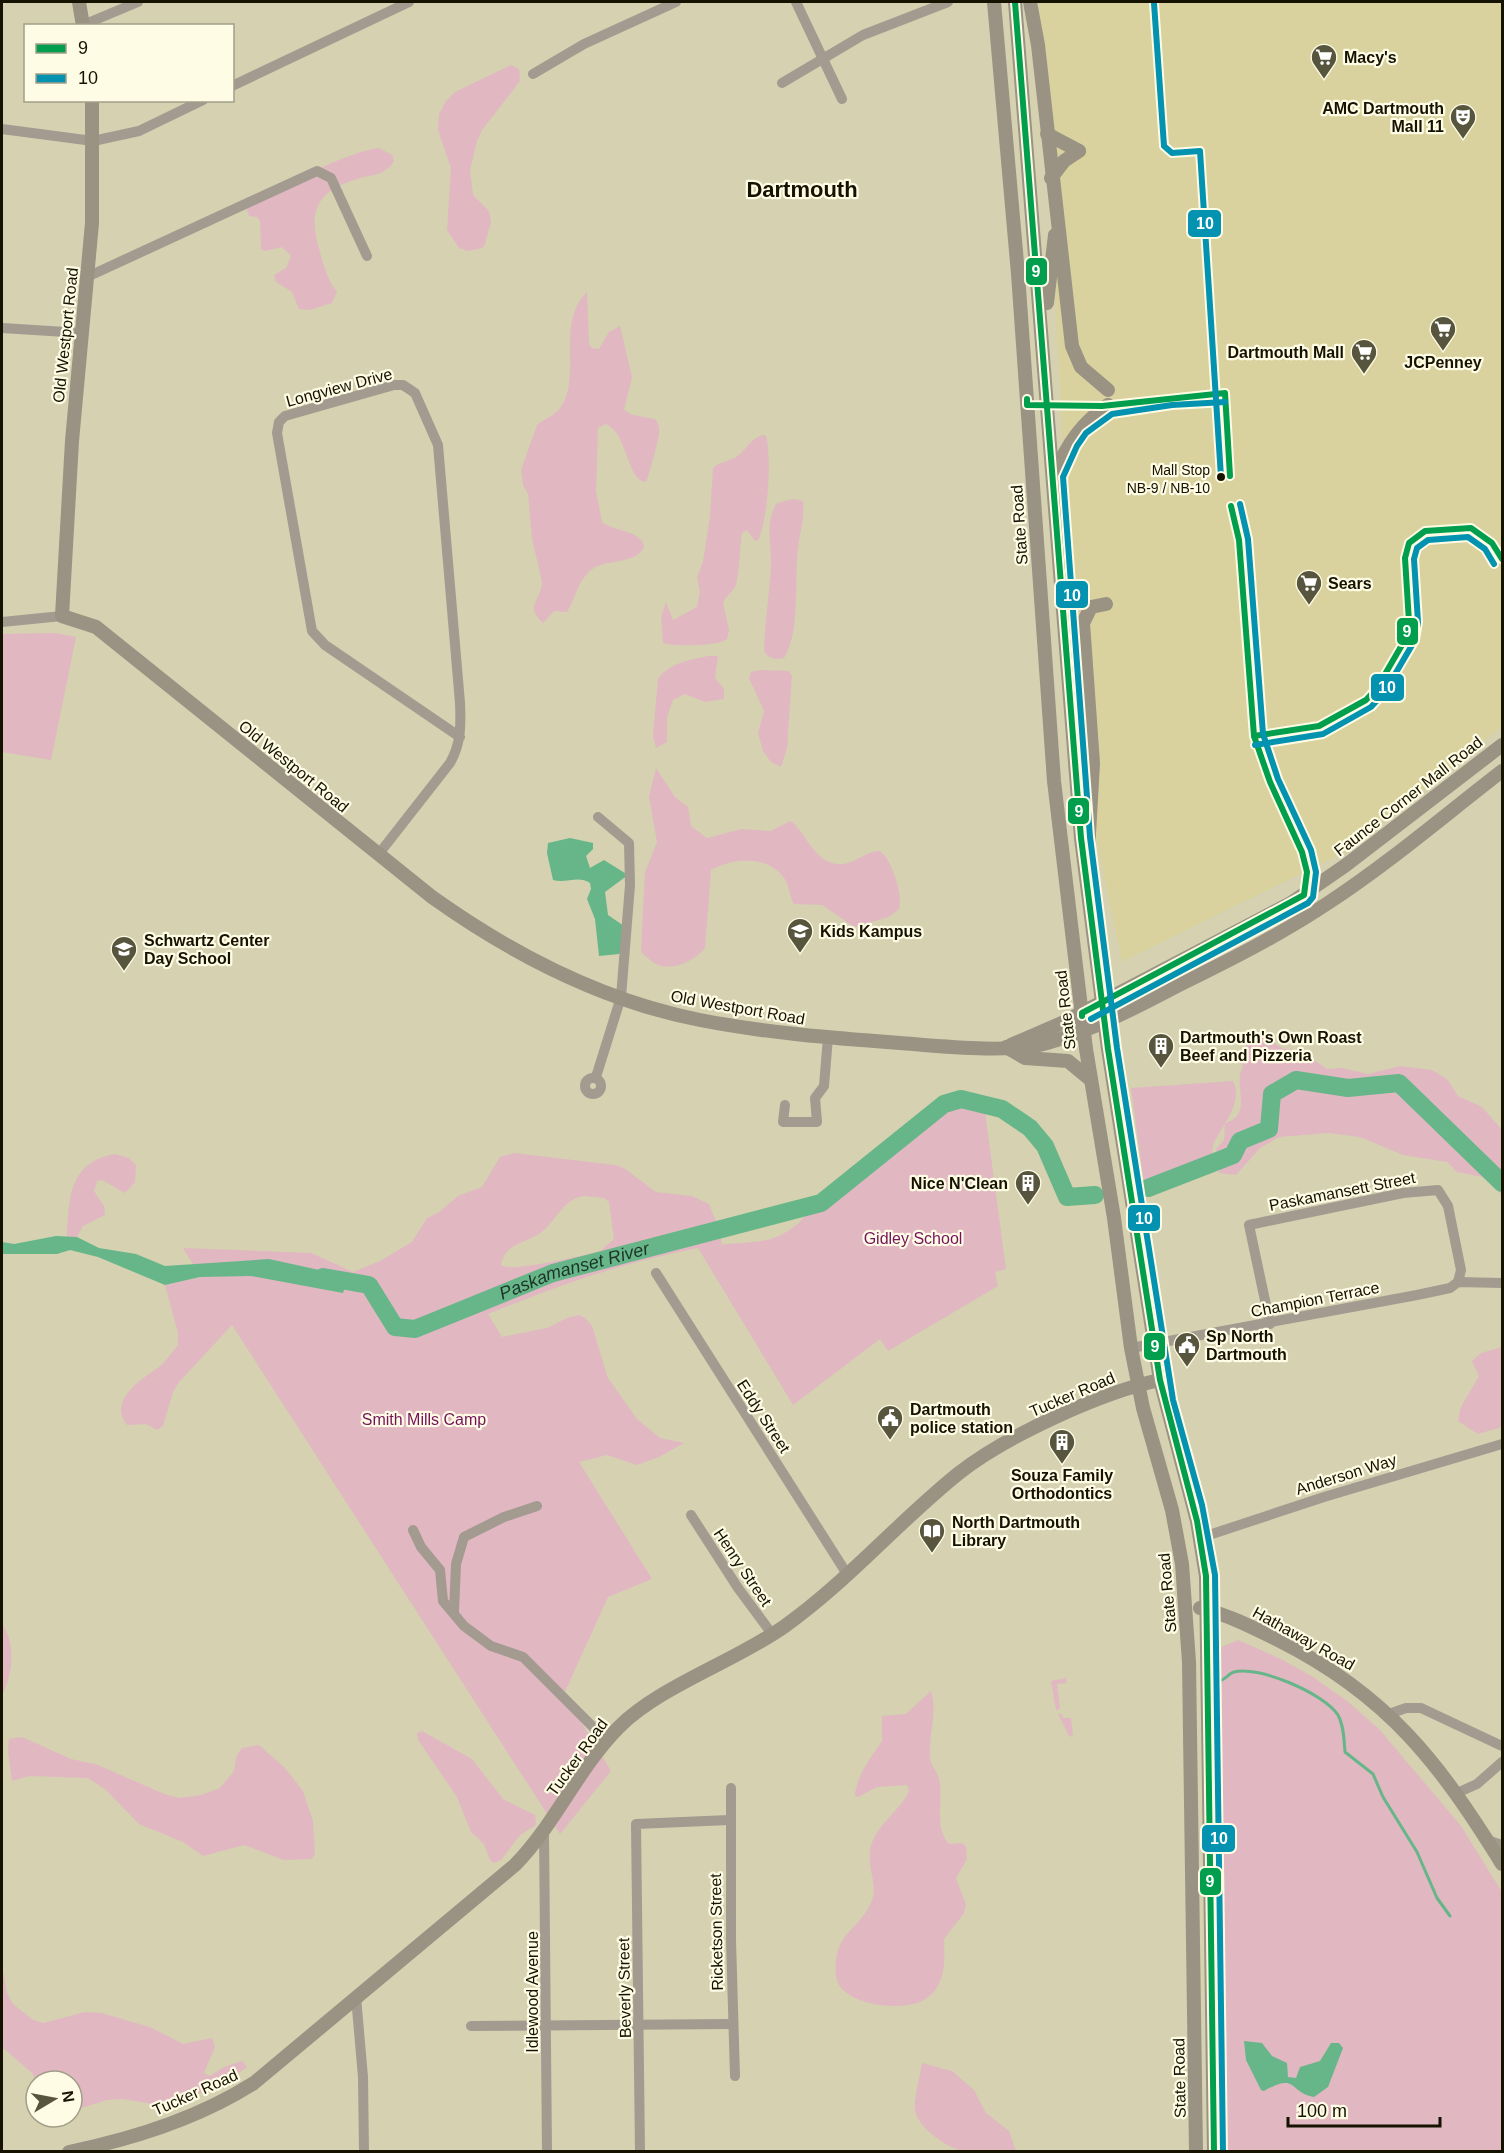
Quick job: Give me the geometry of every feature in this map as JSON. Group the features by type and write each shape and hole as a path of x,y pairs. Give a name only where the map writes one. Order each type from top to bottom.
{"main road":[{"path":"79,2 83,24"},
{"name":"State Road","path":"994,2 1016,252 1054,781 1084,1031 1113,1210 1131,1348 1138,1385 1172,1510 1187,1605 1196,2151"},
{"name":"State Road","path":"1015,2 1043,332 1075,771 1086,873 1102,1002 1160,1380 1200,1538 1207,1610 1214,2151"},
{"path":"1030,2 1038,45 1051,178 1073,353 1087,375 1108,390"},
{"name":"Old Westport Road","path":"92,102 92,223 72,441 62,616 96,627 378,855 482,931 566,976 621,997 697,1019 828,1037 972,1048 1035,1046 1084,1031"},
{"path":"1047,134 1078,151 1064,161 1051,178"},
{"path":"1043,332 1057,221"},
{"path":"1054,475 1070,441 1080,427 1108,405"},
{"path":"1086,873 1093,763 1083,623 1091,607 1106,604"},
{"name":"Faunce Corner Mall Road","path":"1082,1013 1304,895 1503,745"},
{"path":"1084,1031 1252,948 1313,913 1347,890 1503,771"},
{"name":"Old Westport Road","path":"1006,1047 1082,1013"},
{"path":"1006,1047 1025,1058 1068,1061 1091,1080"},
{"name":"Tucker Road","path":"69,2151 154,2129 241,2092 267,2074 356,1996 497,1881 544,1832 607,1741 620,1726 645,1707 772,1634 847,1574 957,1475 989,1452 1021,1434 1138,1385 1160,1380"},
{"name":"Hathaway Road","path":"1187,1605 1240,1621 1303,1653 1348,1681 1389,1714 1423,1748 1458,1793 1503,1864"},
{"path":"1194,2022 1212,2022"}],"street":[{"path":"85,24 138,2"},
{"path":"234,85 409,2"},
{"path":"533,74 584,44 676,2"},
{"path":"796,2 843,99"},
{"path":"782,83 880,28 948,2"},
{"path":"2,129 93,141 139,131 199,102"},
{"path":"87,277 317,171 331,178 366,256"},
{"path":"2,328 82,333"},
{"name":"Longview Drive","path":"378,855 450,764 457,752 460,737 460,703 440,456 420,401 411,389 394,385 285,416 279,422 277,433 312,631 344,659 460,737"},
{"path":"2,622 62,616"},
{"path":"596,1077 621,997 630,885 629,843 598,817"},
{"path":"785,1105 783,1122 817,1122 815,1098 824,1086 828,1037"},
{"name":"Paskamansett Street","path":"1270,1324 1249,1225 1403,1193 1433,1189 1440,1192 1449,1206 1461,1270 1458,1282"},
{"name":"Eddy Street","path":"656,1273 847,1574"},
{"name":"Champion Terrace","path":"1131,1348 1270,1324 1449,1288 1458,1282 1503,1283"},
{"name":"Anderson Way","path":"1200,1538 1334,1494 1503,1444"},
{"path":"454,1612 455,1572 464,1536 504,1517 537,1506"},
{"name":"Henry Street","path":"691,1515 738,1588 772,1634"},
{"path":"414,1530 421,1547 440,1570 443,1601 464,1626 490,1646 523,1657 607,1741"},
{"path":"1389,1714 1406,1708 1421,1708 1503,1746"},
{"path":"1458,1793 1483,1780 1503,1762"},
{"name":"Ricketson Street","path":"731,1788 729,1820 735,2076"},
{"name":"Beverly Street","path":"640,2151 636,1824 729,1820"},
{"name":"Idlewood Avenue","path":"544,1832 547,2151"},
{"path":"1487,1840 1503,1845"},
{"path":"356,1996 363,2077 364,2151"},
{"path":"471,2026 732,2024"}],"shaded area":[{"name":"Dartmouth Mall","path":"1039,2 1502,2 1502,726 1345,852 1122,962 1080,759"},
{"path":"570,838 593,843 593,849 586,856 590,868 604,860 628,875 605,892 608,915 624,926 624,946 619,954 599,956 595,919 587,899 591,889 590,883 581,880 553,880 547,853 548,843"},
{"path":"56,1236 77,1237 99,1248 136,1254 165,1266 269,1259 333,1273 349,1274 343,1293 251,1276 200,1277 165,1285 98,1257 70,1250 57,1254 2,1254 2,1242 14,1244"},
{"path":"1244,2041 1262,2043 1272,2056 1287,2063 1288,2077 1296,2078 1300,2067 1320,2061 1331,2043 1339,2043 1343,2048 1328,2087 1314,2097 1306,2095 1288,2083 1261,2090 1246,2060"}],"green space":[{"path":"511,65 519,69 520,81 482,130 470,170 473,195 489,211 491,222 482,248 468,251 459,248 447,230 451,168 438,130 439,114 446,101 455,92"},
{"path":"379,148 392,155 394,161 387,169 378,174 344,183 320,202 316,211 315,232 325,270 337,292 332,303 310,310 299,309 292,292 276,282 274,275 286,268 291,256 282,247 265,251 261,249 260,221 257,217 249,216 247,209 265,194 284,184 352,155"},
{"path":"587,292 589,344 592,348 599,349 609,332 620,326 632,377 624,410 633,415 655,419 659,427 646,482 635,474 614,430 606,424 598,428 596,491 602,522 633,534 642,541 644,547 635,556 604,564 592,570 582,580 567,612 554,611 543,623 537,617 534,608 542,582 532,538 528,494 523,485 521,470 537,425 560,409 567,392 570,378 570,333 573,318 578,304"},
{"path":"763,435 766,436 769,458 764,519 758,540 755,541 747,530 742,533 736,583 723,602 729,630 727,639 696,645 663,643 661,617 666,602 673,620 697,607 700,592 697,577 703,562 710,516 713,468 737,457 752,441"},
{"path":"793,499 803,501 797,560 795,620 793,634 784,658 775,659 764,651 771,567 770,526 777,503"},
{"path":"55,633 76,637 51,760 2,752 2,634"},
{"path":"708,656 718,656 715,678 724,689 724,699 705,702 685,694 673,700 667,717 667,742 656,748 653,735 658,679 674,666"},
{"path":"789,671 792,676 787,748 781,767 771,762 763,751 758,733 764,711 749,678 751,672"},
{"path":"656,768 675,797 688,807 691,826 707,838 742,829 771,831 790,821 817,854 834,864 849,863 880,851 889,862 895,878 899,909 889,917 854,927 822,905 794,904 784,878 768,865 749,861 729,863 711,870 705,948 679,965 667,967 655,964 641,952 645,872 657,842 649,797"},
{"path":"1259,1032 1283,1049 1299,1050 1327,1069 1342,1068 1368,1074 1400,1066 1432,1070 1447,1079 1458,1096 1482,1107 1502,1130 1502,1196 1494,1182 1488,1178 1457,1172 1447,1162 1403,1155 1360,1137 1328,1133 1279,1137 1260,1148 1236,1175 1219,1173 1216,1149 1224,1140 1225,1124 1237,1116 1241,1105 1240,1079 1243,1066 1237,1055"},
{"path":"1233,1081 1236,1097 1214,1143 1213,1163 1205,1161 1144,1183 1131,1088"},
{"path":"962,1104 985,1112 1006,1269 995,1272 998,1286 888,1351 880,1339 793,1405 698,1248 644,1260 591,1276 488,1314 502,1337 547,1328 579,1315 585,1318 592,1326 608,1378 637,1419 660,1438 684,1443 659,1457 637,1465 607,1455 579,1462 652,1579 608,1597 564,1694 611,1771 560,1834 232,1325 179,1382 173,1392 163,1426 157,1430 146,1424 127,1425 122,1416 121,1407 129,1391 162,1365 178,1345 178,1333 165,1285 201,1277 183,1248 311,1253 353,1272 380,1261 412,1242 427,1218 439,1212 458,1196 482,1187 500,1157 514,1153 624,1168 656,1192 692,1196 709,1204 719,1229 722,1244 719,1245 760,1241 789,1231 820,1200 847,1179 935,1117","holes":["584,1196 604,1198 609,1202 614,1239 600,1251 519,1267 501,1265 507,1251 538,1235 571,1201"]},
{"path":"115,1154 129,1158 136,1165 135,1182 125,1193 102,1180 97,1181 94,1191 104,1206 105,1215 83,1226 77,1237 67,1237 74,1183 88,1165 100,1158"},
{"path":"1502,1347 1502,1427 1478,1434 1458,1421 1461,1407 1479,1376 1472,1361 1481,1353"},
{"path":"2,1624 11,1650 11,1669 2,1695"},
{"path":"1238,1640 1283,1660 1313,1677 1347,1701 1379,1729 1461,1826 1502,1892 1502,2151 1220,2152 1214,1664 1222,1647"},
{"path":"1066,1678 1067,1683 1057,1684 1060,1709 1056,1710 1051,1681"},
{"path":"931,1691 934,1708 930,1758 939,1779 941,1829 949,1844 962,1843 966,1847 967,1859 956,1878 966,1905 964,1913 944,1939 943,1971 938,1986 933,1992 917,2003 905,2006 875,2004 849,1994 840,1986 836,1976 836,1961 842,1941 867,1911 872,1900 874,1886 870,1855 874,1838 909,1791 907,1785 877,1787 858,1797 855,1796 856,1789 865,1767 882,1741 882,1716 906,1714"},
{"path":"1058,1714 1062,1714 1063,1718 1071,1718 1073,1737 1069,1736"},
{"path":"422,1731 472,1759 503,1799 535,1815 536,1825 520,1835 501,1860 494,1863 490,1860 484,1844 471,1832 457,1797 418,1740 417,1733"},
{"path":"22,1737 71,1759 98,1765 164,1794 180,1798 201,1795 220,1788 234,1771 236,1757 242,1748 259,1745 285,1768 303,1791 313,1821 315,1854 312,1859 284,1860 244,1845 203,1856 183,1842 139,1824 106,1790 88,1778 30,1776 12,1781 8,1752 9,1739"},
{"path":"2,1965 7,1993 13,2004 33,2020 43,2023 85,2012 101,2013 150,2027 183,2044 212,2038 215,2047 204,2073 210,2076 224,2067 242,2061 247,2067 233,2077 177,2104 165,2106 123,2099 107,2100 84,2107 84,2069 27,2069 2,2047"},
{"path":"922,2063 952,2071 974,2090 986,2113 1009,2131 1016,2151 963,2151 941,2141 927,2130 917,2117 915,2110"}],"waterway":[{"name":"Paskamanset River","path":"1148,1188 1233,1155 1240,1141 1269,1129 1272,1094 1296,1080 1348,1088 1399,1083 1502,1183"},
{"name":"Paskamanset River","path":"323,1277 369,1285 395,1327 415,1329 553,1273 821,1203 944,1104 961,1099 1002,1109 1030,1128 1045,1146 1067,1197 1095,1195"},
{"path":"1222,1680 1234,1672 1259,1673 1306,1690 1331,1707 1338,1715 1341,1724 1345,1752 1373,1774 1383,1797 1417,1852 1437,1898 1450,1916"}],"transit line":[{"name":"9","path":"1015,2 1081,838 1108,1049 1160,1380 1197,1521 1206,1576 1214,2152"},
{"name":"10","path":"1154,3 1164,146 1172,153 1200,151 1221,477"},
{"name":"9","path":"1027,399 1027,405 1102,406 1225,393 1230,476"},
{"name":"10","path":"1223,2152 1215,1575 1202,1505 1173,1400 1117,1048 1090,837 1063,477 1077,446 1086,433 1112,414 1172,405 1225,402"},
{"name":"10","path":"1091,1019 1308,903 1313,897 1316,872 1311,850 1278,779 1263,734 1248,539 1240,504"},
{"name":"9","path":"1082,1016 1082,1013 1304,895 1307,872 1302,852 1270,782 1254,736 1239,540 1231,506"},
{"name":"9","path":"1254,736 1319,726 1366,700 1377,688 1406,638 1409,622 1405,558 1409,543 1425,531 1471,528 1492,543 1502,559"},
{"name":"10","path":"1255,745 1323,734 1371,707 1384,693 1415,640 1418,622 1414,559 1417,548 1428,540 1468,537 1485,549 1494,564"}],"place":[{"name":"Macy's","path":"1324,80"},
{"name":"AMC Dartmouth Mall 11","path":"1463,140"},
{"name":"JCPenney","path":"1443,352"},
{"name":"Dartmouth Mall","path":"1364,375"},
{"name":"Mall Stop NB-9 / NB-10","path":"1221,477"},
{"name":"Sears","path":"1309,606"},
{"name":"Kids Kampus","path":"800,954"},
{"name":"Schwartz Center Day School","path":"124,972"},
{"name":"Dartmouth's Own Roast Beef and Pizzeria","path":"1161,1069"},
{"name":"Nice N'Clean","path":"1028,1206"},
{"name":"Sp North Dartmouth","path":"1187,1368"},
{"name":"Dartmouth police station","path":"890,1441"},
{"name":"Souza Family Orthodontics","path":"1062,1465"},
{"name":"North Dartmouth Library","path":"932,1554"}],"district":[{"name":"Dartmouth","path":"802,189"}],"park label":[{"name":"Gidley School","path":"913,1238"},
{"name":"Smith Mills Camp","path":"424,1419"}]}
